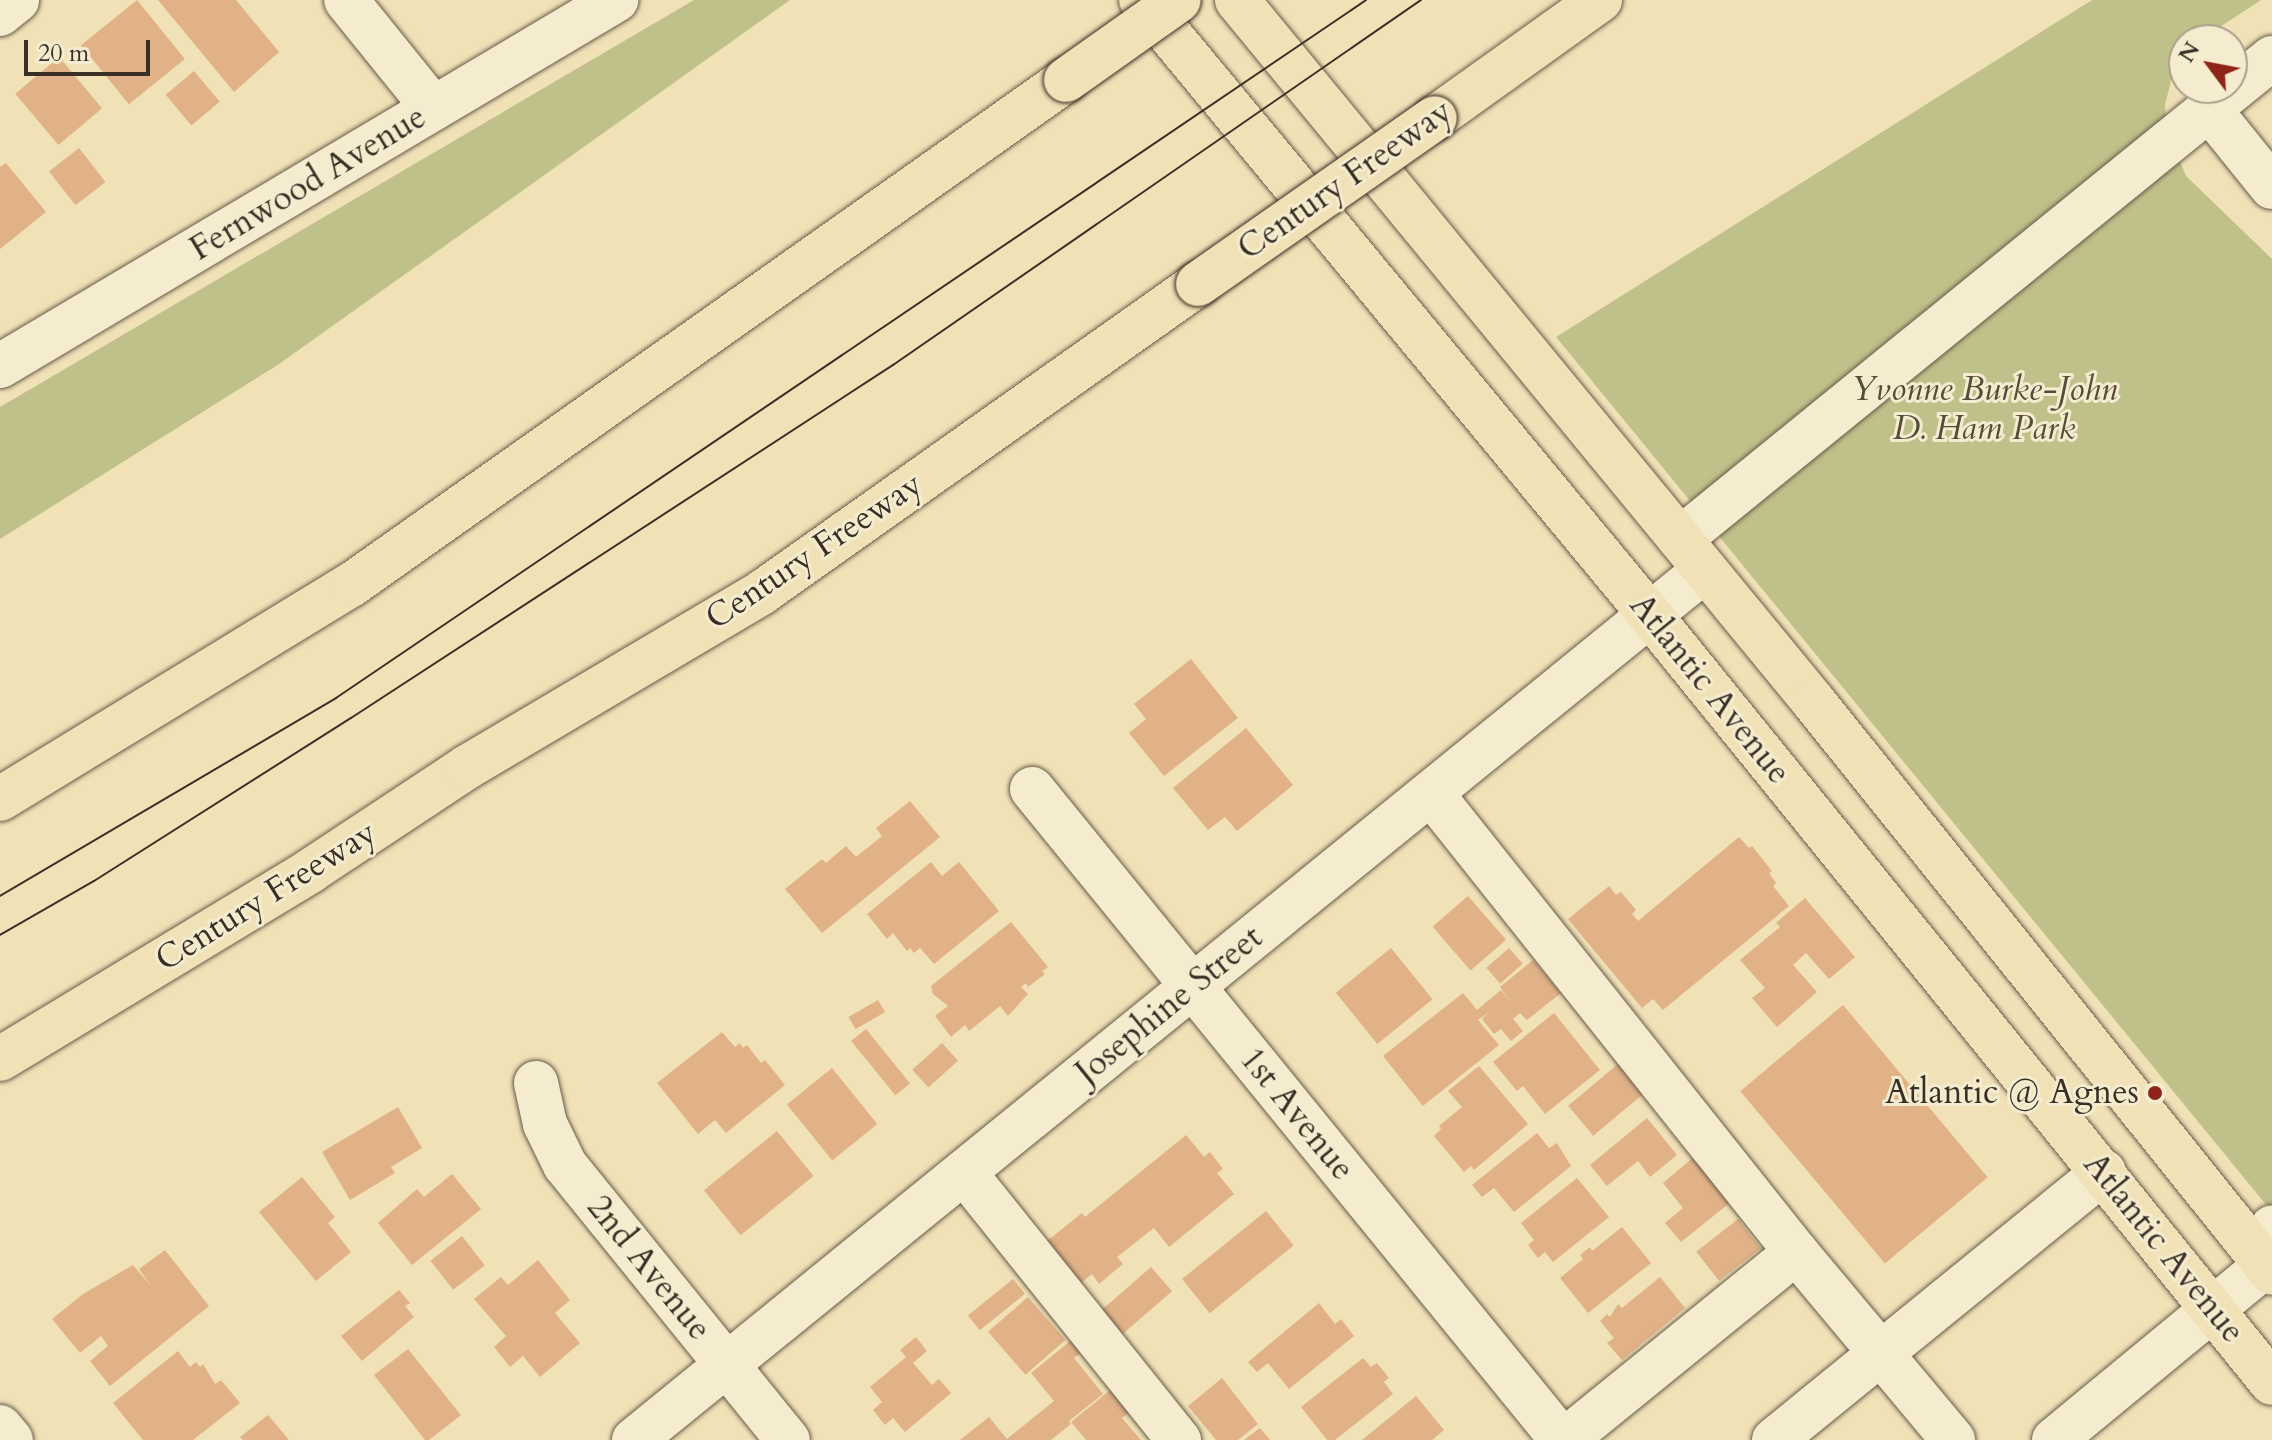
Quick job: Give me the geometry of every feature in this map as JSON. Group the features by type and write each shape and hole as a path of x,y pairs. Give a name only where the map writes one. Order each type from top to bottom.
{"main road":[{"name":"Atlantic Avenue","path":"1141,0 1650,615 2272,1383"},
{"path":"0,799 351,585 1179,0"},
{"name":"Atlantic Avenue","path":"1237,0 2270,1258"},
{"name":"Century Freeway","path":"0,1059 310,871 467,767 761,593 1600,1"}],"street":[{"path":"0,14 17,0"},
{"path":"346,0 433,108"},
{"name":"Fernwood Avenue","path":"0,366 616,0"},
{"path":"2272,58 2209,109 2272,187"},
{"name":"Josephine Street","path":"634,1440 1650,615 1692,555 2209,109"},
{"name":"1st Avenue","path":"1032,789 1563,1440"},
{"path":"1431,793 1796,1252 1953,1440"},
{"name":"2nd Avenue","path":"536,1083 545,1124 565,1165 788,1440"},
{"path":"964,1172 1179,1440"},
{"path":"1774,1440 2104,1172"},
{"path":"1563,1440 1796,1252"},
{"path":"2054,1440 2270,1258"},
{"path":"0,1427 11,1440"}],"green space":[{"path":"694,0 790,0 279,364 0,539 0,407"},
{"name":"Yvonne Burke-John D. Ham Park","path":"2092,0 2261,0 2224,24 2168,24 2168,93 2165,105 2167,130 2186,176 2272,259 2272,1212 1556,337"}],"building":[{"path":"137,0 185,59 129,104 81,45"},
{"path":"158,0 236,0 279,52 234,92"},
{"path":"59,57 102,108 58,145 15,94"},
{"path":"194,71 220,102 191,125 166,95"},
{"path":"79,148 105,182 76,205 49,171"},
{"path":"6,163 46,212 0,249 0,167"},
{"path":"1191,659 1238,718 1164,776 1129,733 1146,719 1134,704"},
{"path":"1246,728 1293,785 1237,831 1225,817 1208,830 1173,788"},
{"path":"910,801 940,837 822,933 785,889 822,859 826,863 846,846 856,857 882,836 876,828"},
{"path":"1739,837 1749,848 1752,846 1772,871 1769,873 1776,883 1773,886 1789,906 1663,1010 1653,999 1642,1008 1568,919 1609,886 1616,895 1621,892 1636,910 1632,914 1638,921"},
{"path":"931,862 942,876 959,862 999,911 934,964 920,948 914,953 910,948 907,951 893,933 887,939 867,914"},
{"path":"1468,896 1506,940 1471,971 1433,927"},
{"path":"1805,898 1855,957 1829,979 1806,953 1793,965 1817,992 1777,1027 1752,998 1765,988 1740,960 1780,927 1776,923"},
{"path":"1011,922 1048,967 1042,971 1045,974 1028,987 1026,983 1021,987 1028,994 1008,1016 1000,1006 969,1031 965,1025 951,1037 935,1016 948,1006 933,994 931,986"},
{"path":"1391,948 1433,999 1377,1044 1336,993"},
{"path":"1509,948 1523,964 1500,984 1486,968"},
{"path":"1533,960 1561,993 1527,1020 1520,1013 1513,1019 1523,1031 1511,1041 1501,1029 1494,1034 1482,1019 1489,1012 1478,1020 1499,1045 1423,1106 1383,1056 1463,993 1477,1010 1501,990 1512,1004 1500,987"},
{"path":"878,1000 885,1012 856,1029 849,1017"},
{"path":"1843,1005 1988,1177 1885,1263 1740,1091"},
{"path":"1554,1013 1600,1070 1545,1114 1523,1086 1517,1091 1493,1062"},
{"path":"866,1029 910,1083 895,1095 851,1041"},
{"path":"722,1032 735,1047 740,1043 743,1048 747,1045 761,1063 765,1060 785,1085 726,1133 715,1120 698,1134 657,1083"},
{"path":"942,1043 958,1061 928,1088 912,1070"},
{"path":"1618,1064 1643,1094 1593,1136 1568,1106"},
{"path":"1479,1066 1528,1124 1474,1170 1471,1166 1464,1172 1434,1136 1441,1129 1439,1126 1462,1107 1448,1091"},
{"path":"832,1068 877,1124 832,1160 787,1105"},
{"path":"398,1107 422,1148 391,1167 395,1173 350,1200 322,1152"},
{"path":"1647,1118 1677,1155 1650,1177 1638,1161 1607,1186 1590,1165"},
{"path":"777,1131 814,1176 740,1235 704,1190"},
{"path":"1537,1133 1549,1148 1557,1143 1571,1166 1514,1212 1494,1188 1482,1197 1472,1185"},
{"path":"1186,1135 1204,1157 1210,1152 1223,1169 1217,1173 1234,1194 1169,1247 1154,1228 1117,1257 1123,1264 1099,1284 1092,1274 1076,1287 1042,1245 1082,1213 1085,1217"},
{"path":"1695,1156 1732,1201 1681,1242 1665,1223 1683,1208 1663,1183"},
{"path":"452,1174 481,1209 412,1265 378,1223 417,1189 424,1197"},
{"path":"302,1177 335,1217 328,1223 351,1252 316,1281 259,1212"},
{"path":"1577,1178 1609,1217 1553,1262 1545,1252 1538,1258 1528,1245 1534,1240 1521,1223"},
{"path":"1266,1211 1294,1245 1210,1313 1182,1279"},
{"path":"1738,1219 1761,1248 1719,1281 1696,1252"},
{"path":"1622,1227 1651,1263 1588,1313 1560,1278 1583,1259 1580,1255 1590,1247 1592,1251"},
{"path":"462,1236 485,1265 453,1290 430,1261"},
{"path":"165,1250 209,1306 110,1386 90,1361 108,1346 101,1336 80,1353 52,1319 83,1294 133,1265 151,1286 139,1269"},
{"path":"538,1260 570,1300 555,1313 580,1343 540,1377 523,1356 510,1367 494,1347 506,1336 474,1299 501,1277 508,1285"},
{"path":"1151,1267 1172,1291 1123,1334 1102,1310"},
{"path":"1660,1277 1685,1308 1622,1360 1607,1343 1614,1338 1600,1321 1607,1314 1610,1317 1618,1304 1622,1308"},
{"path":"1013,1279 1025,1294 980,1330 968,1316"},
{"path":"399,1290 410,1303 405,1306 414,1317 362,1361 341,1336"},
{"path":"1028,1297 1065,1340 1025,1375 988,1332"},
{"path":"1319,1303 1335,1324 1341,1319 1354,1336 1289,1389 1268,1363 1257,1372 1248,1362"},
{"path":"916,1337 927,1351 913,1363 932,1385 939,1379 951,1393 905,1432 893,1418 885,1425 873,1410 882,1402 870,1387 906,1357 900,1350"},
{"path":"1074,1338 1085,1350 1074,1358 1103,1394 1069,1421 1071,1424 1051,1440 960,1440 989,1417 1007,1439 1054,1401 1031,1373"},
{"path":"408,1349 461,1415 429,1440 425,1440 374,1375"},
{"path":"178,1351 190,1367 196,1362 200,1367 203,1364 215,1384 221,1380 240,1403 193,1440 143,1440 113,1403"},
{"path":"1363,1358 1371,1367 1377,1363 1389,1378 1384,1382 1393,1394 1335,1440 1327,1440 1301,1407"},
{"path":"1222,1378 1258,1424 1238,1440 1216,1440 1188,1406"},
{"path":"1114,1387 1133,1410 1122,1418 1141,1440 1086,1440 1071,1422"},
{"path":"1416,1396 1444,1430 1432,1440 1362,1440"},
{"path":"268,1415 289,1440 243,1440 240,1437"},
{"path":"1260,1428 1270,1440 1244,1440"}],"tram line":[{"path":"0,896 336,698 1366,0"},
{"path":"0,935 94,881 351,718 893,365 1421,0"}],"place":[{"name":"Atlantic @ Agnes","path":"2155,1093"}]}
